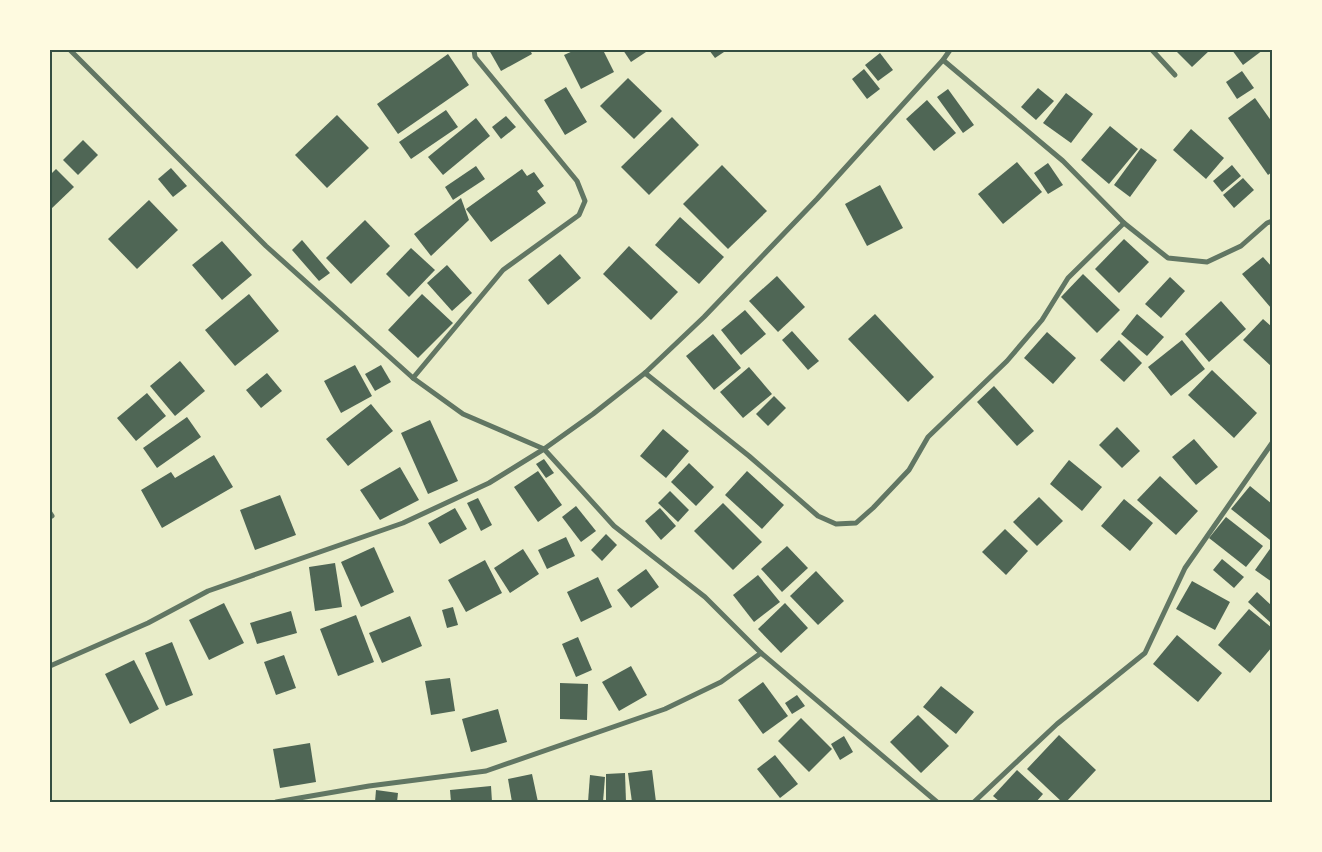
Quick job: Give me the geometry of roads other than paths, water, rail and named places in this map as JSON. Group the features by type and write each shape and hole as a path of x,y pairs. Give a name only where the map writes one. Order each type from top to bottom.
{"street":[{"path":"70,50 266,246 413,378 463,414 544,449 614,526 705,597 762,653 937,802"},
{"path":"413,378 504,270 579,215 585,201 577,181 475,57 474,50"},
{"path":"50,666 148,624 208,591 403,523 489,482 544,449 593,414 645,372 717,303 816,199 950,50"},
{"path":"1152,50 1175,75"},
{"path":"942,60 1062,161 1124,223 1168,258 1207,262 1241,246 1272,221"},
{"path":"645,372 749,456 818,516 836,524 856,523 909,470 928,437 1007,361 1042,320 1068,278 1124,223"},
{"path":"974,802 1057,724 1145,653 1186,568 1272,443"},
{"path":"276,802 369,786 486,771 665,709 721,682 762,653"}]}
